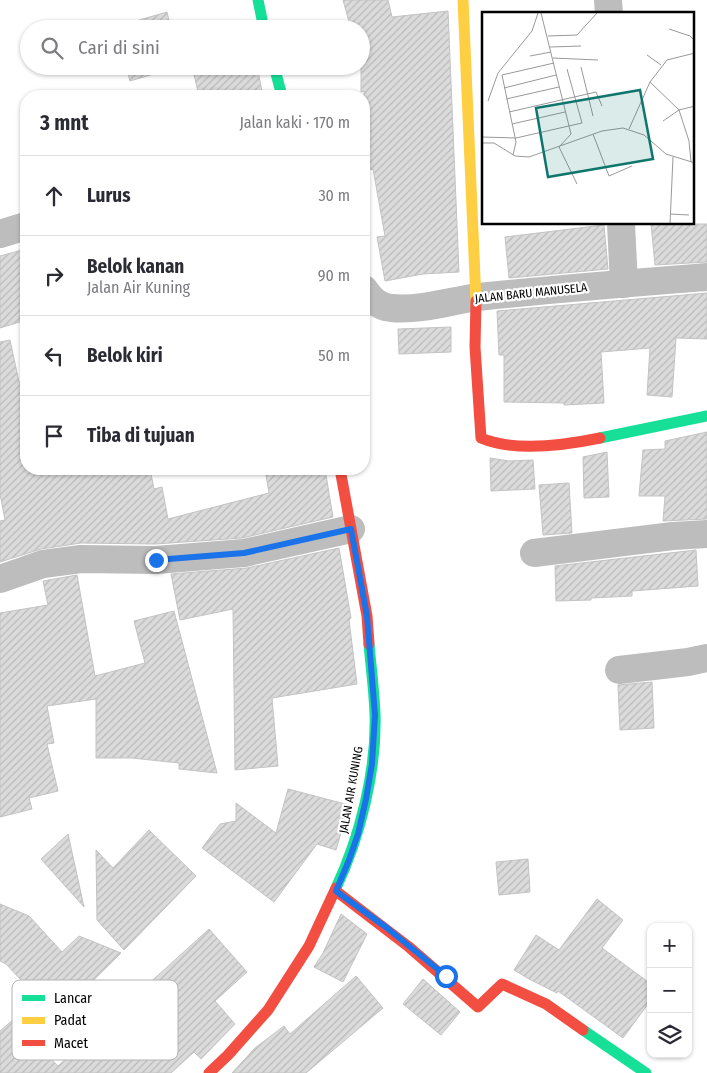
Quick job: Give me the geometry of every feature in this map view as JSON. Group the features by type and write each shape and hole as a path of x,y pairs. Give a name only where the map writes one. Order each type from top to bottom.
{"street":[{"path":"258,0 262,20"},
{"path":"463,0 476,298 475,347 481,438 493,443 509,445 569,444 707,416"},
{"path":"276,75 280,90"},
{"path":"621,225 624,284"},
{"path":"0,234 20,228"},
{"name":"JALAN BARU MANUSELA","path":"370,297 381,306 393,308 424,306 476,298 707,277"},
{"name":"JALAN AIR KUNING","path":"208,1073 234,1048 268,1010 309,946 336,891 349,860 360,825 372,764 375,715 367,616 341,475"},
{"path":"0,579 42,564 81,559 156,560 244,553 351,529"},
{"path":"534,553 673,536 707,534"},
{"path":"619,670 707,658"},
{"path":"336,891 387,928 446,976 478,1007 502,984 546,1004 646,1073"}],"building":[{"path":"343,0 388,0 392,17 448,11 459,272 423,274 385,281 377,237 385,236 373,169 370,170 370,90 361,90 361,75 370,75 370,20 349,20"},
{"path":"167,12 169,20 139,20"},
{"path":"128,75 150,75 130,81"},
{"path":"194,75 259,75 262,90 198,90"},
{"path":"707,224 707,262 655,265 651,225"},
{"path":"604,225 608,269 509,278 505,237"},
{"path":"20,251 20,322 0,328 0,256"},
{"path":"707,293 707,339 676,338 672,397 647,395 650,348 601,352 604,403 564,405 564,403 504,402 504,355 499,355 497,311"},
{"path":"451,327 451,352 399,354 398,329"},
{"path":"10,340 20,382 20,475 151,475 154,489 162,487 168,519 269,493 266,475 326,475 333,517 242,538 155,544 81,543 41,549 0,562 0,521 5,520 0,494 0,342"},
{"path":"707,432 707,519 663,521 665,496 639,496 643,450 665,449 665,441"},
{"path":"607,452 609,497 584,498 583,457"},
{"path":"490,458 509,461 533,460 535,489 491,491"},
{"path":"569,483 572,533 543,535 539,485"},
{"path":"339,548 351,618 349,620 357,684 272,698 278,766 235,770 233,609 180,620 171,574 247,568"},
{"path":"696,550 698,586 632,591 632,596 556,601 555,566"},
{"path":"77,575 95,676 145,663 134,621 174,611 217,773 179,769 179,763 132,758 96,758 96,699 47,706 54,743 47,744 58,791 29,798 32,809 0,817 0,613 48,605 43,581"},
{"path":"652,682 654,728 620,730 618,685"},
{"path":"288,789 349,805 336,850 317,844 274,902 202,848 220,824 236,821 236,803 276,833"},
{"path":"149,830 196,876 124,950 97,920 96,850 113,868"},
{"path":"68,834 84,907 41,859"},
{"path":"528,859 530,892 499,895 496,862"},
{"path":"597,899 623,920 602,948 647,981 647,1005 623,1038 558,991 557,993 514,970 536,935 559,950"},
{"path":"0,904 29,916 62,952 79,936 121,953 94,980 21,980 6,964 0,961"},
{"path":"341,914 367,934 343,982 314,967 323,953"},
{"path":"209,929 247,972 215,1001 235,1024 201,1059 194,1052 171,1073 0,1073 0,1031 12,1021 12,1060 52,1060 58,1066 65,1060 178,1060 178,980 153,980"},
{"path":"356,976 383,1008 306,1073 232,1073 255,1048 284,1026 290,1034"},
{"path":"423,979 460,1012 441,1035 403,1004"}],"traffic: fast":[{"path":"258,0 262,20"},
{"path":"276,75 280,90"},
{"path":"600,438 707,416"},
{"path":"336,888 345,868 359,825 370,780 375,735 375,713 369,644"},
{"path":"583,1030 646,1073"}],"traffic: slow":[{"path":"463,0 476,301"}],"traffic: jam":[{"path":"476,301 475,347 481,438 509,445 524,446 556,445 600,438"},
{"path":"341,475 367,616 369,644"},
{"path":"209,1073 228,1055 268,1010 309,946 336,888"},
{"path":"336,891 409,947 478,1007 502,984 546,1004 583,1030"}],"route":[{"path":"156,560 244,553 351,529 367,616 375,715 372,764 366,799 358,834 336,891 387,928 446,976"}]}
